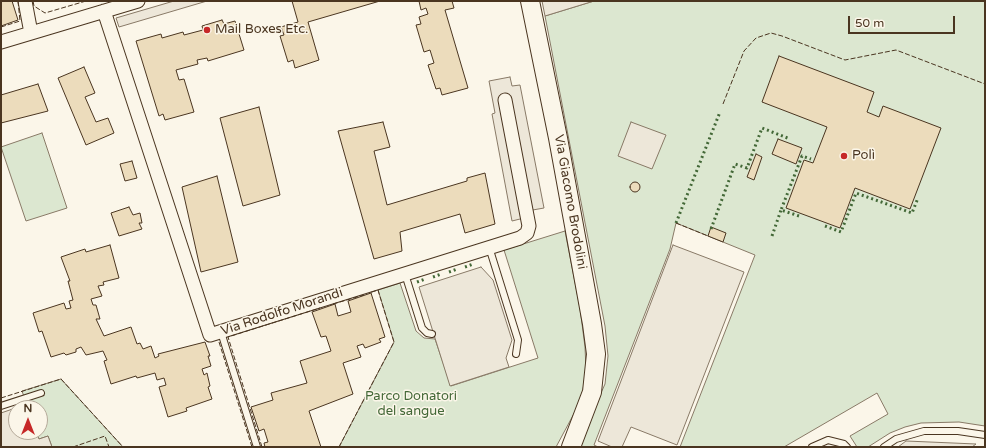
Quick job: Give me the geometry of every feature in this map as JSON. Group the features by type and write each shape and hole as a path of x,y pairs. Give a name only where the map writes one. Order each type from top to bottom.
{"street":[{"path":"25,1 31,33"},
{"path":"1,42 138,1"},
{"name":"Via Giacomo Brodolini","path":"530,1 558,138 592,324 595,369 589,404 571,447"},
{"name":"Via Rodolfo Morandi","path":"104,11 210,335 520,238 527,233 529,226 505,100"},
{"name":"Via Giacomo Brodolini","path":"561,447 589,404"}],"lane":[{"path":"489,247 518,340 516,354"},
{"path":"405,274 422,328 427,333 432,334"},
{"path":"221,332 257,447"},
{"path":"1,406 41,393"},
{"path":"884,447 896,439 924,431 958,431 985,435"},
{"path":"812,447 828,440 844,444 847,447"}],"green space":[{"path":"594,1 985,1 985,426 959,422 921,423 890,433 868,447 857,447 850,436 888,414 877,393 784,447 680,447 755,255 676,223 670,249 594,445 598,447 577,447 605,384 608,356 605,326 545,16"},
{"path":"42,133 67,208 26,221 1,147"},
{"name":"Parco Donatori del sangue","path":"565,231 580,308 586,369 583,390 577,408 556,447 339,447 394,342 378,290 400,283 416,331 424,338 435,339 451,386 538,358 504,250"},
{"path":"61,379 123,447 52,447 48,436 48,400 25,400 22,391"}],"shaded area":[{"path":"174,1 207,1 119,27 116,18"},
{"path":"542,1 594,1 545,16"},
{"path":"510,77 512,86 520,85 544,208 527,211 528,217 512,221 492,114 495,113 489,81"},
{"path":"631,122 666,135 652,169 618,156"},
{"path":"673,245 744,272 677,445 631,427 622,447 612,447 598,441"},
{"path":"481,267 493,280 512,340 506,358 509,367 450,386 419,287"},
{"path":"8,411 8,440 48,440 48,436 52,447 1,447 1,413"},
{"path":"906,441 976,444 972,447 898,447"}],"building":[{"path":"1,1 12,1 18,20 1,26"},
{"path":"292,1 380,1 308,22 319,60 295,68 293,60 288,62 280,36 284,35 281,27 298,22"},
{"path":"419,1 452,1 454,8 445,10 468,88 442,95 440,88 436,89 428,65 434,63 430,50 424,52 416,25 421,24 419,17 428,14 426,8 421,10"},
{"path":"222,20 224,24 235,21 244,50 208,61 207,58 197,60 198,64 176,70 179,80 184,79 194,112 165,120 163,114 159,116 136,41 161,34 162,38 183,32 184,35 203,30 202,26"},
{"path":"779,56 874,92 867,112 879,117 883,106 941,128 910,209 855,188 840,228 786,208 804,160 813,163 827,127 762,102"},
{"path":"84,67 95,93 85,97 96,122 108,118 114,133 86,145 58,78"},
{"path":"38,84 48,111 1,123 1,95"},
{"path":"259,107 280,195 243,206 220,118"},
{"path":"383,122 390,147 374,151 387,205 467,181 467,178 485,173 495,224 465,233 460,214 400,232 402,251 374,259 338,131"},
{"path":"778,139 802,148 796,164 772,154"},
{"path":"756,154 762,157 754,180 747,177"},
{"path":"132,161 137,178 125,181 120,164"},
{"path":"217,176 238,262 201,272 182,187"},
{"path":"633,182 637,182 640,187 637,192 633,192 630,189 630,185"},
{"path":"129,207 133,215 140,213 142,223 139,223 142,229 119,236 111,213"},
{"path":"711,227 726,233 723,242 708,236"},
{"path":"110,245 119,278 103,282 104,285 98,286 102,296 91,299 93,305 96,305 100,319 96,319 104,336 131,327 137,344 140,343 143,349 151,346 155,358 159,356 158,354 205,342 210,356 208,356 211,366 202,369 204,375 207,373 210,386 208,387 212,399 186,408 187,411 168,417 159,387 166,385 164,378 157,380 155,373 137,378 136,376 111,384 104,361 107,360 103,351 86,355 81,347 76,349 76,352 66,355 64,353 51,357 42,331 39,332 33,313 64,303 66,309 71,308 69,301 73,300 68,281 70,281 61,257 85,249 86,252"},
{"path":"371,293 385,337 379,339 381,342 365,348 363,344 357,346 361,357 343,363 353,394 309,411 321,447 265,447 264,443 268,442 264,429 259,431 251,407 273,400 271,393 307,383 300,361 331,351 326,336 321,337 312,312 335,304 338,316 351,312 348,301"}],"hedge":[{"path":"676,223 720,112"},
{"path":"711,229 735,164 747,168 762,128 790,139"},
{"path":"799,216 781,210 802,156 811,159"},
{"path":"825,226 841,232 856,193 912,213 918,198"},
{"path":"772,236 781,210"},
{"path":"465,267 473,264"},
{"path":"449,272 457,269"},
{"path":"433,277 441,274"},
{"path":"417,282 425,279"}],"fence":[{"path":"1,27 20,21 18,1"},
{"path":"33,1 34,6 45,13 86,1"},
{"path":"723,104 744,51 756,38 771,33 845,60 896,50 985,84"},
{"path":"676,223 708,236"},
{"path":"339,447 394,342 378,290 369,293"},
{"path":"333,304 364,295"},
{"path":"262,447 228,337 320,308"},
{"path":"219,342 252,447"},
{"path":"1,398 61,379 123,447"},
{"path":"73,447 105,436 109,447"}],"place":[{"name":"Mail Boxes Etc.","path":"207,30"},
{"name":"Polì","path":"844,156"}]}
